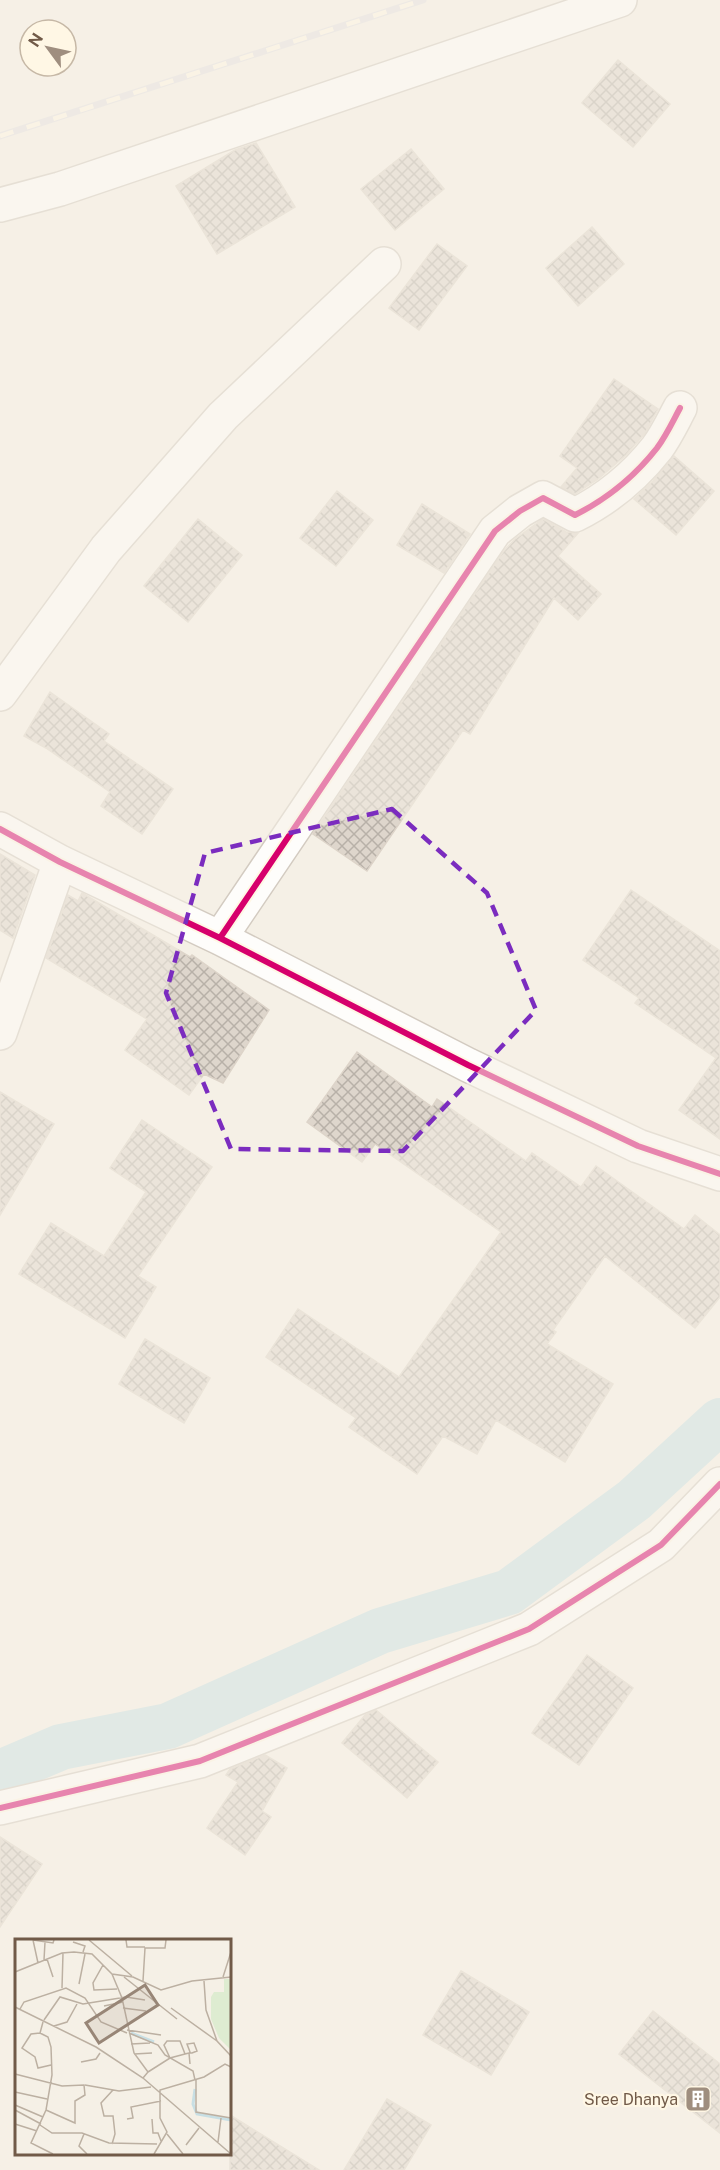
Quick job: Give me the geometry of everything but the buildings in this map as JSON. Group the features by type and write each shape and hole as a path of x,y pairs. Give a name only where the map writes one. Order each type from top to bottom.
{"street":[{"path":"0,205 60,189 620,0"},
{"path":"0,694 106,549 223,416 384,264"},
{"path":"220,938 495,531 520,511 543,498 576,515 597,504 632,476 658,447 680,408"},
{"path":"0,829 60,862 220,938 468,1065 638,1146 720,1174"},
{"path":"0,1033 60,862"},
{"path":"0,1808 200,1761 529,1629 661,1545 720,1484"}],"highlighted area":[{"path":"392,809 487,893 536,1010 403,1151 231,1149 166,993 205,853"}],"waterway":[{"path":"0,1773 61,1747 168,1726 380,1631 509,1592 634,1500 720,1421"}],"railway":[{"path":"0,136 423,0"}],"cycle path":[{"path":"220,938 495,531 520,511 543,498 575,515 598,502 630,477 657,448 680,408"},
{"path":"0,829 60,862 220,938 468,1065 638,1146 720,1174"},
{"path":"0,1808 200,1761 529,1629 661,1545 720,1484"}],"place":[{"name":"Sree Dhanya","path":"698,2099"}]}
